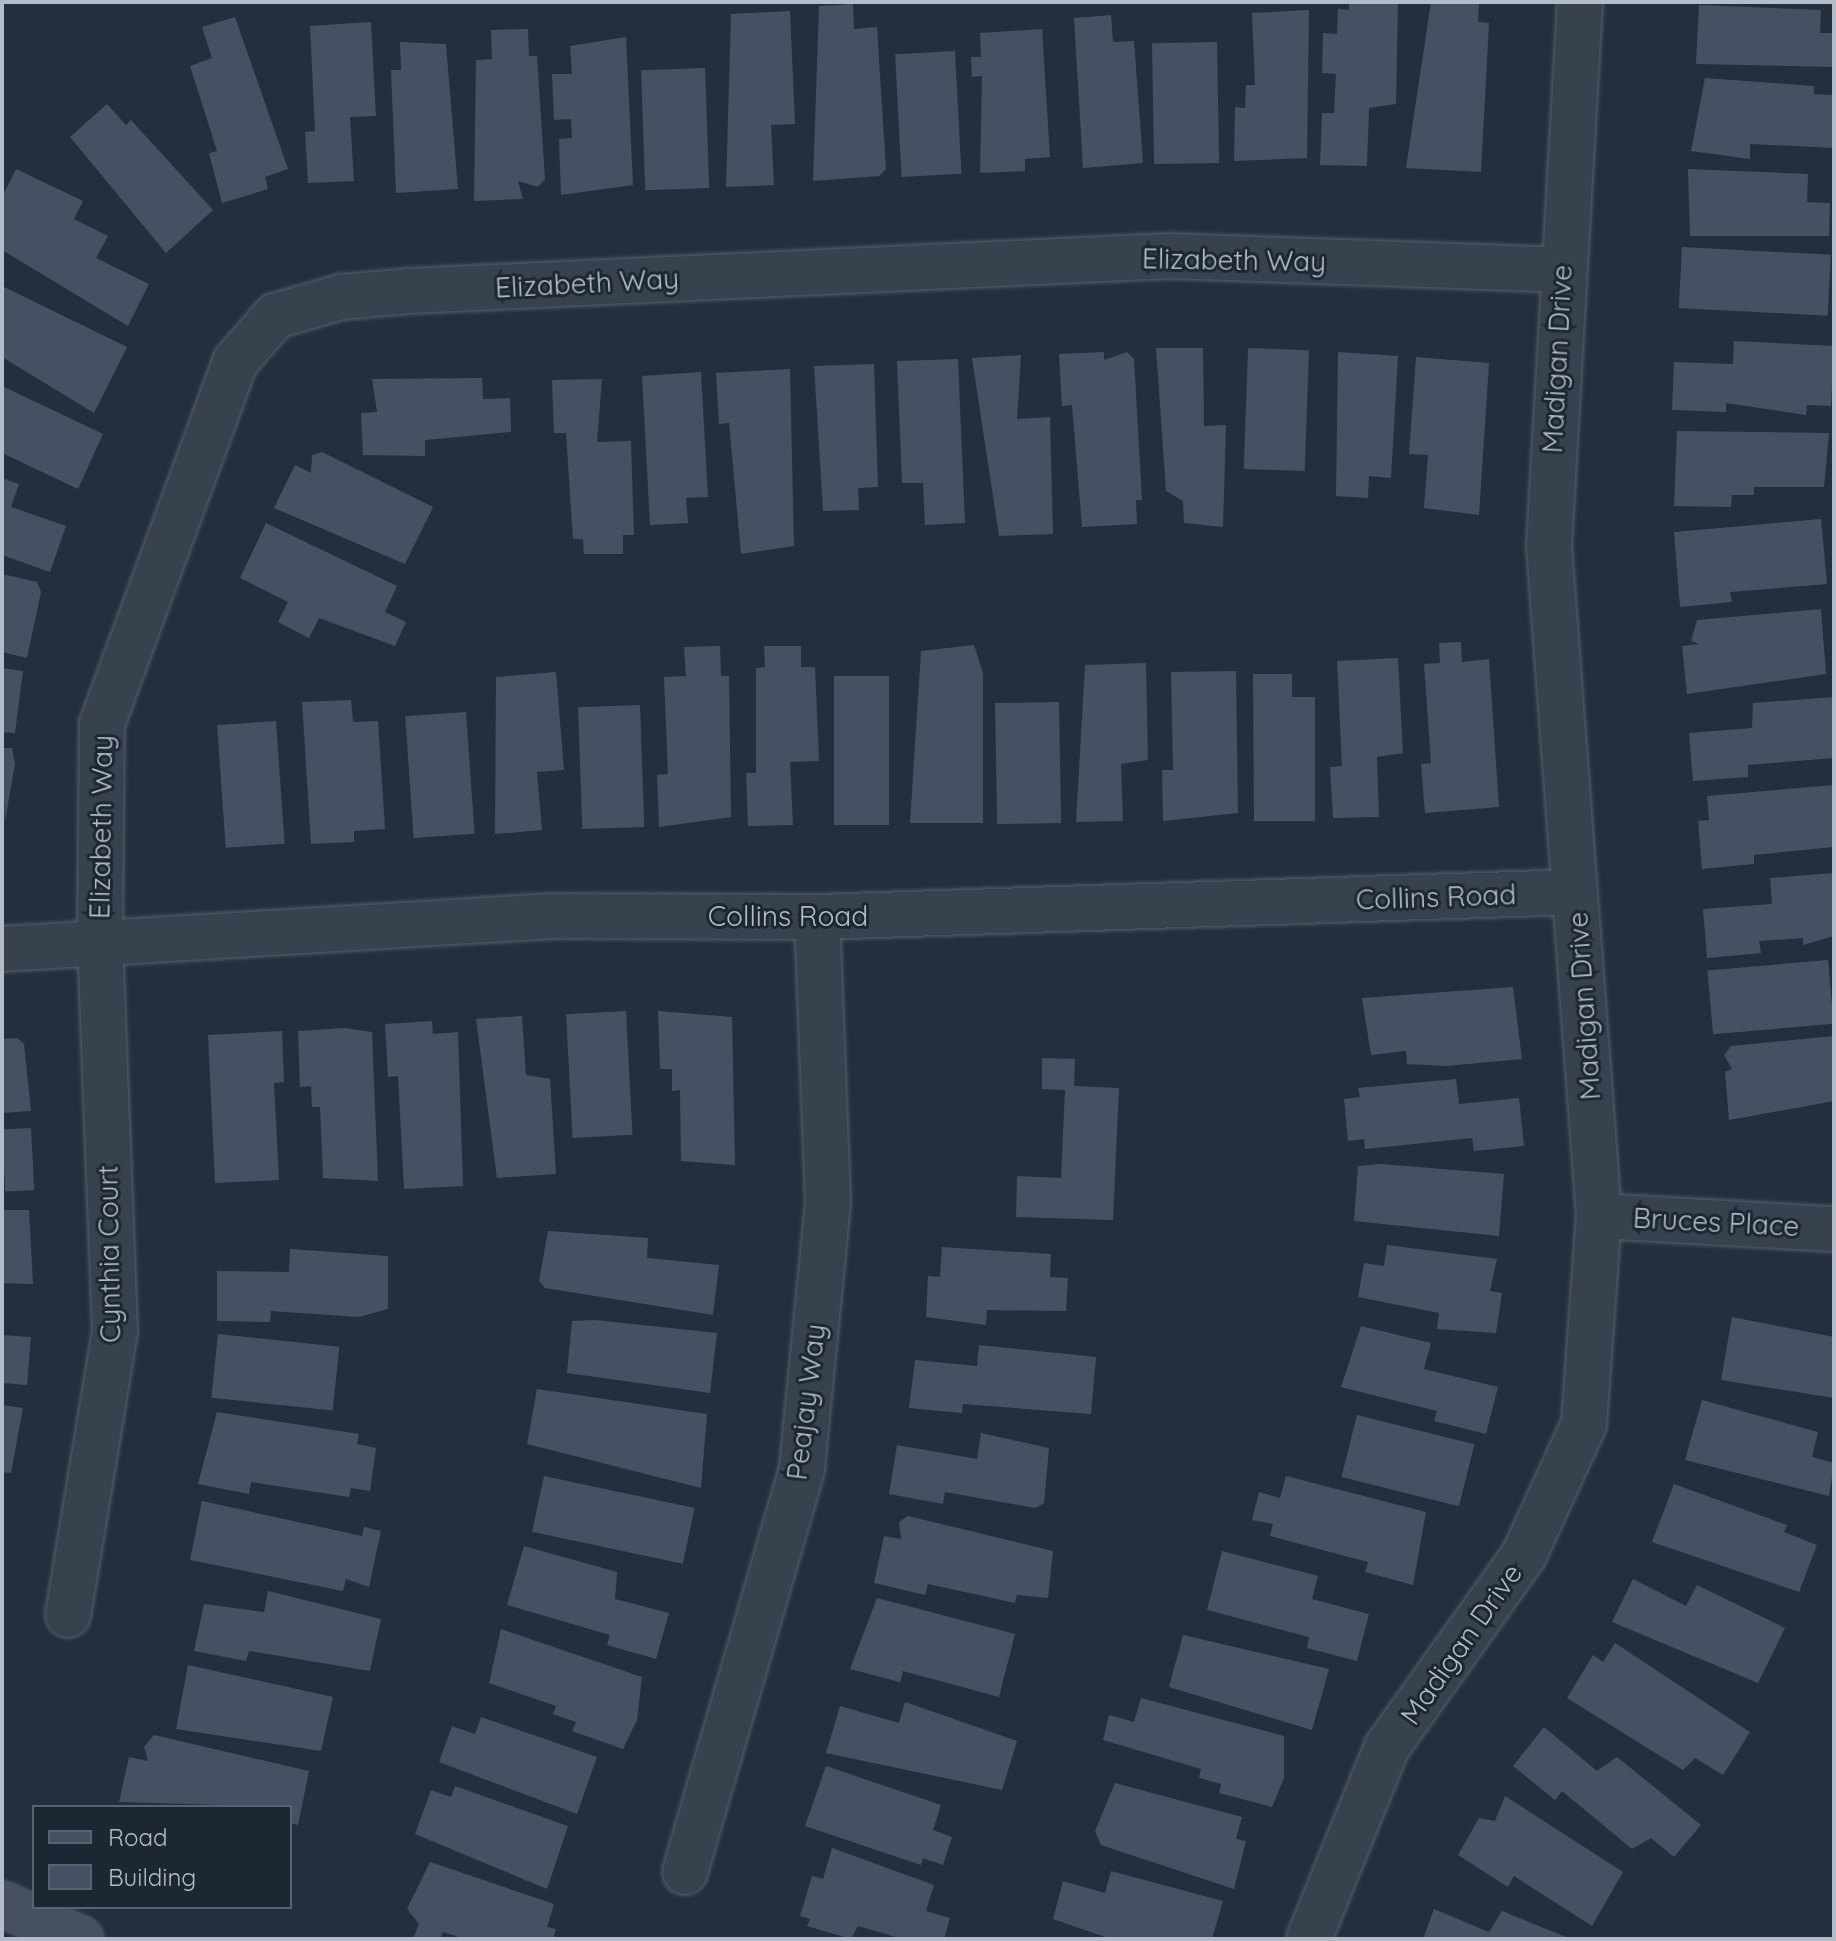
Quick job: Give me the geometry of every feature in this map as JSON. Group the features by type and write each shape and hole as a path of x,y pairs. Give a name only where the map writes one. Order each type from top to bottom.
{"street":[{"name":"Madigan Drive","path":"1309,1939 1387,1747 1524,1555 1584,1424 1599,1216 1549,546 1561,270 1580,2"},
{"name":"Elizabeth Way","path":"100,938 102,724 235,362 275,316 341,297 409,291 1169,256 1561,270"},
{"name":"Collins Road","path":"2,949 100,938 553,916 817,917 1575,892"},
{"name":"Peajay Way","path":"685,1872 802,1468 828,1202 817,917"},
{"name":"Cynthia Court","path":"68,1615 115,1331 100,938"},
{"name":"Bruces Place","path":"1599,1216 1834,1229"},
{"path":"2,1904 81,1939"}],"building":[{"path":"1349,2 1398,2 1396,104 1369,108 1367,166 1320,165 1322,113 1334,113 1336,74 1322,73 1323,33 1337,34 1338,9 1349,10"},
{"path":"1431,2 1479,2 1478,22 1489,23 1481,172 1406,168"},
{"path":"853,4 854,29 877,27 886,169 879,176 813,181 819,6"},
{"path":"1699,5 1821,10 1820,33 1834,33 1834,67 1696,64"},
{"path":"1309,10 1307,158 1234,161 1235,107 1245,108 1246,85 1255,85 1252,13"},
{"path":"790,11 795,124 771,125 774,185 726,187 731,14"},
{"path":"1111,15 1113,42 1134,41 1143,163 1083,168 1074,18"},
{"path":"235,17 288,169 265,177 268,189 222,203 209,153 217,151 190,66 212,58 202,27"},
{"path":"371,22 376,116 350,117 354,181 308,183 305,132 315,131 310,26"},
{"path":"528,29 529,56 537,56 545,179 538,187 518,181 523,199 474,201 476,60 492,59 491,30"},
{"path":"1042,29 1050,157 1025,159 1025,171 980,173 982,76 972,77 971,57 981,57 980,33"},
{"path":"626,37 633,185 561,195 559,139 572,138 571,119 554,120 552,74 572,74 570,46"},
{"path":"400,42 446,44 458,189 396,193 391,70 401,70"},
{"path":"1217,42 1219,163 1154,164 1152,43"},
{"path":"955,51 961,174 902,177 895,54"},
{"path":"705,68 709,188 645,190 641,70"},
{"path":"1705,78 1814,86 1814,94 1834,95 1834,148 1750,144 1750,159 1691,151"},
{"path":"107,104 126,125 131,120 213,210 166,253 70,137"},
{"path":"16,169 83,201 74,219 108,236 96,258 149,284 128,326 2,250 2,197"},
{"path":"1688,169 1808,174 1807,202 1830,203 1829,236 1690,236"},
{"path":"1682,247 1831,255 1828,316 1679,308"},
{"path":"2,286 127,347 94,413 2,357"},
{"path":"1734,341 1834,346 1831,406 1807,405 1806,415 1726,403 1726,412 1672,410 1674,362 1733,364"},
{"path":"1156,348 1203,348 1204,426 1226,425 1223,527 1184,523 1183,501 1166,491"},
{"path":"1248,348 1309,350 1305,471 1244,469"},
{"path":"1104,352 1104,360 1127,352 1134,359 1142,500 1136,500 1137,524 1082,527 1072,405 1062,406 1059,354"},
{"path":"1338,352 1398,356 1391,478 1369,476 1368,498 1336,496"},
{"path":"1021,355 1017,419 1050,417 1053,534 999,536 972,358"},
{"path":"1416,357 1489,363 1479,515 1424,508 1428,455 1409,454"},
{"path":"958,359 965,523 925,525 923,483 902,483 897,361"},
{"path":"874,364 878,487 858,488 859,510 823,511 814,366"},
{"path":"790,369 794,546 741,554 729,423 719,424 716,373"},
{"path":"701,372 708,497 686,498 688,523 650,525 642,376"},
{"path":"482,378 483,399 510,398 511,432 425,440 425,456 363,455 361,413 377,412 372,379"},
{"path":"602,379 597,442 631,441 634,535 623,535 623,554 584,554 583,539 573,539 566,433 554,433 552,380"},
{"path":"2,386 103,434 78,489 2,453"},
{"path":"1677,431 1829,433 1824,487 1754,487 1754,495 1732,495 1731,507 1674,506"},
{"path":"322,452 433,507 405,564 274,508 295,465 311,473 312,455"},
{"path":"2,478 19,484 11,507 66,526 50,572 2,555"},
{"path":"1821,519 1827,584 1730,592 1732,602 1680,607 1674,532"},
{"path":"266,523 397,586 385,612 406,622 395,646 319,618 309,638 278,622 288,602 240,578"},
{"path":"2,574 37,582 41,592 27,658 2,652"},
{"path":"1821,609 1826,674 1687,694 1682,646 1699,644 1691,641 1697,620"},
{"path":"1461,642 1462,662 1489,659 1499,807 1425,813 1421,764 1431,763 1424,664 1440,663 1439,643"},
{"path":"974,645 983,673 983,823 910,823 921,651"},
{"path":"720,646 721,676 729,676 731,817 659,827 657,775 668,774 664,677 686,676 684,647"},
{"path":"764,646 801,646 801,667 815,667 819,761 790,762 793,825 748,826 746,773 756,773 756,668 765,667"},
{"path":"1398,658 1403,753 1377,757 1379,817 1333,818 1330,767 1342,766 1337,661"},
{"path":"1146,663 1148,760 1121,764 1123,821 1076,822 1085,665"},
{"path":"2,668 23,671 15,733 2,732"},
{"path":"1236,671 1238,813 1163,821 1162,770 1173,770 1171,672"},
{"path":"556,672 564,770 537,772 542,830 495,834 496,677"},
{"path":"1253,674 1292,674 1292,697 1315,697 1315,821 1254,821"},
{"path":"834,676 889,676 889,825 834,825"},
{"path":"1834,697 1834,758 1748,765 1748,777 1693,781 1689,733 1752,728 1753,703"},
{"path":"351,700 353,722 378,721 385,829 354,831 354,842 311,844 302,702"},
{"path":"1059,702 1061,823 997,824 995,703"},
{"path":"640,705 644,827 582,829 578,707"},
{"path":"466,712 475,834 414,838 405,716"},
{"path":"276,721 285,844 226,848 217,725"},
{"path":"2,748 12,748 15,764 5,821"},
{"path":"1834,785 1834,847 1754,855 1754,864 1702,869 1698,821 1709,820 1707,796"},
{"path":"1834,873 1834,936 1803,945 1803,938 1759,941 1761,953 1707,958 1703,909 1772,904 1770,878"},
{"path":"1828,960 1834,1024 1713,1034 1707,971"},
{"path":"1513,987 1522,1059 1446,1066 1407,1064 1406,1051 1371,1055 1362,998"},
{"path":"626,1011 632,1135 573,1138 566,1014"},
{"path":"658,1011 732,1017 735,1165 681,1161 680,1090 672,1091 672,1069 660,1069"},
{"path":"522,1016 526,1075 550,1079 556,1174 497,1178 476,1019"},
{"path":"432,1021 433,1034 458,1032 463,1186 404,1189 398,1076 388,1077 385,1024"},
{"path":"345,1028 372,1032 378,1181 323,1178 320,1107 312,1107 311,1086 300,1087 298,1031"},
{"path":"282,1031 284,1082 274,1083 279,1180 215,1183 208,1035"},
{"path":"1834,1036 1834,1101 1729,1120 1725,1072 1732,1069 1724,1055 1731,1046"},
{"path":"17,1038 24,1044 31,1111 2,1113 2,1039"},
{"path":"1042,1058 1075,1059 1074,1086 1119,1088 1113,1220 1016,1217 1017,1176 1061,1178 1065,1090 1042,1089"},
{"path":"1456,1079 1459,1104 1519,1098 1524,1146 1474,1151 1472,1138 1365,1149 1364,1139 1348,1141 1344,1099 1360,1097 1358,1088"},
{"path":"31,1128 34,1190 5,1191 2,1130"},
{"path":"1381,1164 1504,1174 1499,1236 1354,1221 1358,1166"},
{"path":"2,1210 29,1210 33,1284 2,1283"},
{"path":"548,1231 648,1238 647,1258 719,1265 713,1315 545,1288 539,1281"},
{"path":"1387,1245 1497,1259 1490,1291 1502,1293 1496,1333 1437,1329 1439,1313 1358,1297 1364,1263 1384,1266"},
{"path":"942,1247 1051,1254 1050,1277 1068,1278 1066,1311 987,1310 986,1325 926,1317 928,1276 940,1277"},
{"path":"290,1249 388,1256 388,1309 359,1317 271,1311 270,1322 217,1321 217,1271 289,1272"},
{"path":"1732,1317 1834,1337 1834,1398 1721,1380"},
{"path":"595,1320 717,1333 710,1393 567,1373 572,1321"},
{"path":"1361,1326 1431,1343 1424,1369 1498,1387 1486,1434 1434,1421 1437,1411 1341,1387"},
{"path":"218,1334 339,1347 333,1410 211,1398"},
{"path":"2,1335 31,1337 27,1385 2,1383"},
{"path":"979,1345 1096,1357 1091,1414 963,1404 962,1413 909,1408 915,1360 977,1366"},
{"path":"537,1389 707,1414 701,1488 527,1444"},
{"path":"1702,1400 1818,1432 1812,1457 1834,1463 1829,1496 1685,1460"},
{"path":"2,1405 23,1408 11,1473 2,1472"},
{"path":"217,1412 359,1434 357,1444 376,1448 370,1491 351,1488 349,1497 251,1482 249,1494 198,1484"},
{"path":"1357,1415 1474,1444 1459,1506 1342,1477"},
{"path":"981,1433 1049,1448 1044,1503 1035,1508 945,1492 943,1504 889,1494 897,1445 977,1459"},
{"path":"544,1476 695,1508 683,1564 532,1532"},
{"path":"1286,1476 1426,1512 1413,1585 1365,1572 1368,1562 1270,1536 1273,1524 1252,1520 1259,1492 1280,1498"},
{"path":"1674,1484 1787,1525 1784,1532 1817,1545 1799,1592 1652,1542"},
{"path":"202,1501 362,1536 364,1527 381,1531 369,1587 346,1579 343,1591 190,1560"},
{"path":"908,1516 1053,1551 1048,1598 1017,1595 1015,1603 928,1584 925,1595 874,1583 884,1536 901,1539 899,1522"},
{"path":"524,1546 617,1572 615,1599 669,1613 656,1659 607,1645 610,1635 507,1605"},
{"path":"1222,1551 1318,1576 1312,1599 1369,1614 1357,1661 1307,1648 1309,1637 1207,1610"},
{"path":"1633,1579 1686,1606 1697,1585 1785,1628 1758,1683 1612,1622"},
{"path":"268,1591 381,1619 370,1671 249,1651 246,1661 194,1651 204,1604 264,1612"},
{"path":"877,1598 1015,1634 999,1697 903,1671 900,1682 850,1669"},
{"path":"501,1629 642,1677 637,1720 623,1749 572,1731 576,1722 553,1714 556,1706 489,1683"},
{"path":"1183,1635 1329,1669 1312,1730 1169,1687"},
{"path":"1615,1643 1750,1732 1723,1775 1695,1758 1683,1770 1567,1698 1593,1655 1603,1662"},
{"path":"188,1665 333,1697 321,1751 176,1729"},
{"path":"1141,1698 1284,1736 1284,1778 1272,1807 1219,1793 1221,1784 1199,1778 1201,1769 1103,1740 1109,1715 1134,1722"},
{"path":"905,1702 1017,1741 1002,1790 826,1753 840,1706 899,1723"},
{"path":"481,1717 597,1757 577,1814 439,1762 452,1726 475,1734"},
{"path":"1544,1727 1597,1771 1617,1757 1701,1825 1674,1857 1651,1838 1632,1849 1562,1791 1555,1800 1513,1766"},
{"path":"154,1735 309,1771 298,1825 292,1824 292,1805 119,1802 129,1757 148,1761 144,1747"},
{"path":"826,1766 941,1805 933,1830 952,1837 943,1865 923,1858 921,1865 805,1826"},
{"path":"1115,1783 1242,1817 1236,1839 1246,1841 1234,1889 1101,1845 1095,1831"},
{"path":"455,1786 568,1826 547,1889 415,1834 431,1790 451,1797"},
{"path":"1505,1796 1623,1872 1592,1926 1514,1876 1508,1887 1458,1855 1479,1818 1495,1821"},
{"path":"832,1848 934,1885 926,1911 950,1918 944,1939 903,1939 858,1926 851,1939 807,1926 810,1919 800,1916 812,1876 823,1879"},
{"path":"430,1862 554,1904 547,1927 556,1929 553,1939 465,1939 443,1932 440,1939 413,1939 419,1924 407,1909"},
{"path":"1111,1871 1223,1901 1212,1939 1111,1939 1053,1919 1063,1881 1105,1893"},
{"path":"1434,1909 1489,1932 1502,1911 1571,1939 1423,1939"}]}
